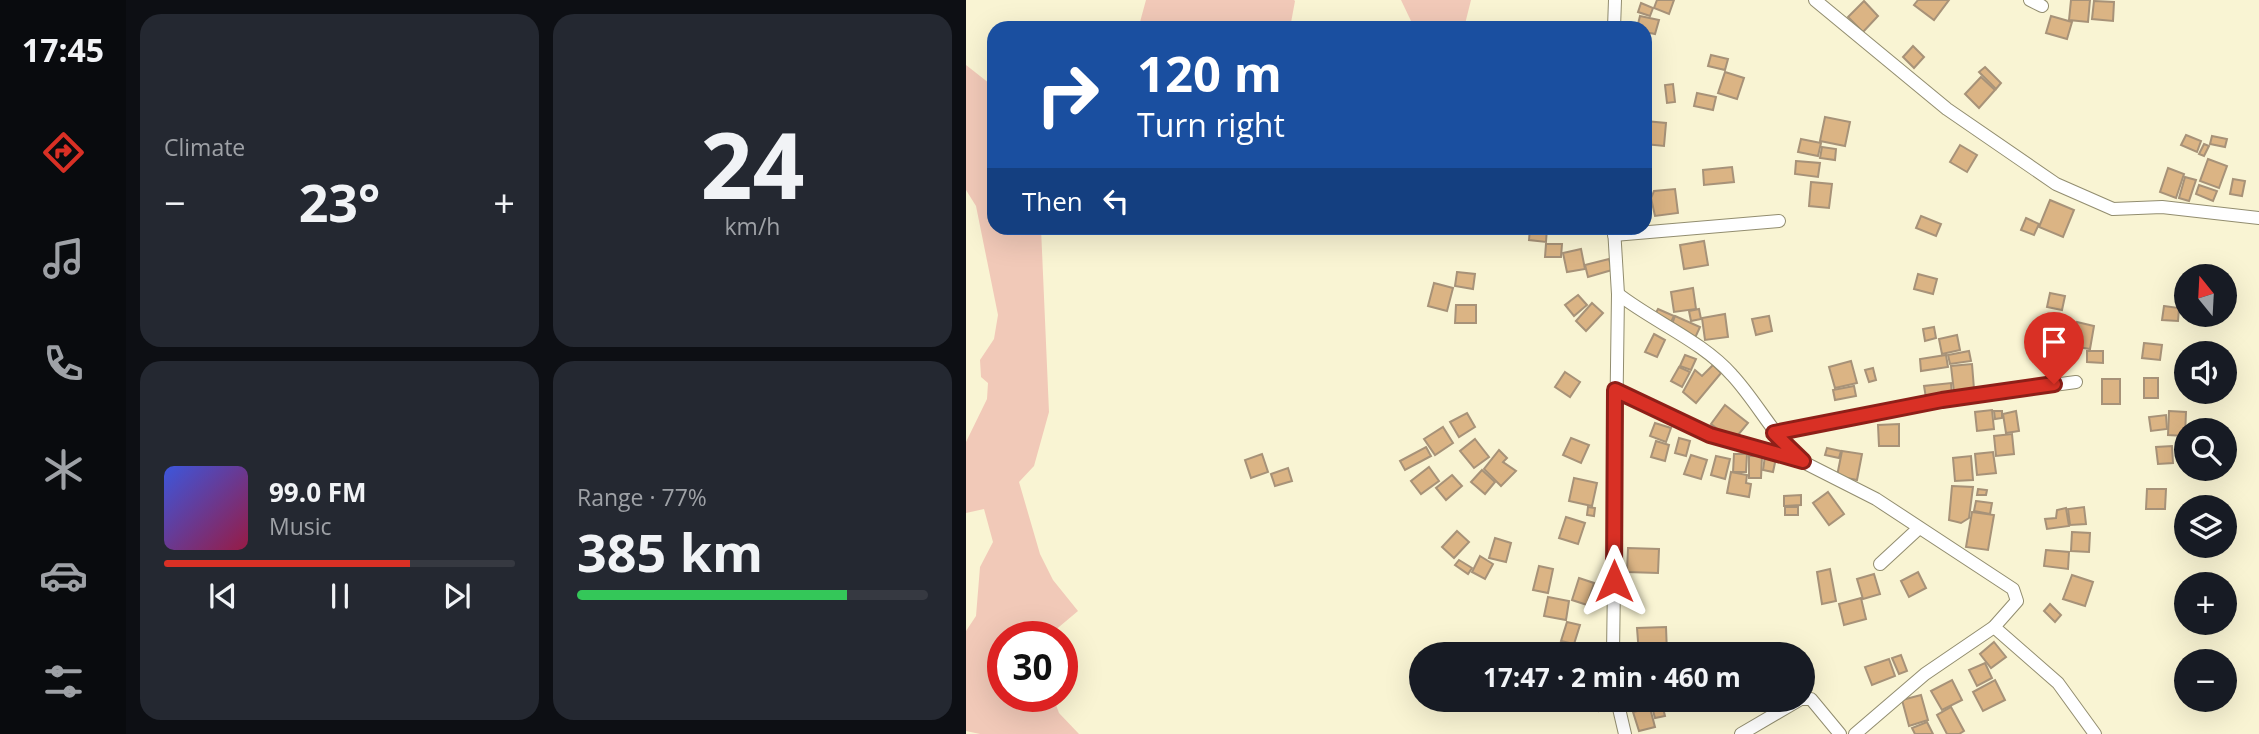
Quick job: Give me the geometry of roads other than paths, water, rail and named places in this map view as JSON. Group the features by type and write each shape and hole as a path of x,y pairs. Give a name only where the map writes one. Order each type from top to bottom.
{"street":[{"path":"1614,21 1615,0"},
{"path":"1815,0 1947,109 2056,184 2113,209 2162,207 2259,218"},
{"path":"1652,229 1779,221"},
{"path":"1614,235 1618,295 1614,642"},
{"path":"1618,295 1718,362 1745,391 1774,433 1803,461"},
{"path":"1774,433 1942,400 2076,382"},
{"path":"1615,390 1710,435 1803,461 1876,499 2014,589 2017,601 1994,627 1925,674 1856,734"},
{"path":"1880,564 1919,528"},
{"path":"1994,627 2058,683 2095,734"},
{"path":"1815,704 1840,734"},
{"path":"1620,712 1625,734"},
{"path":"1741,734 1779,712"}]}
